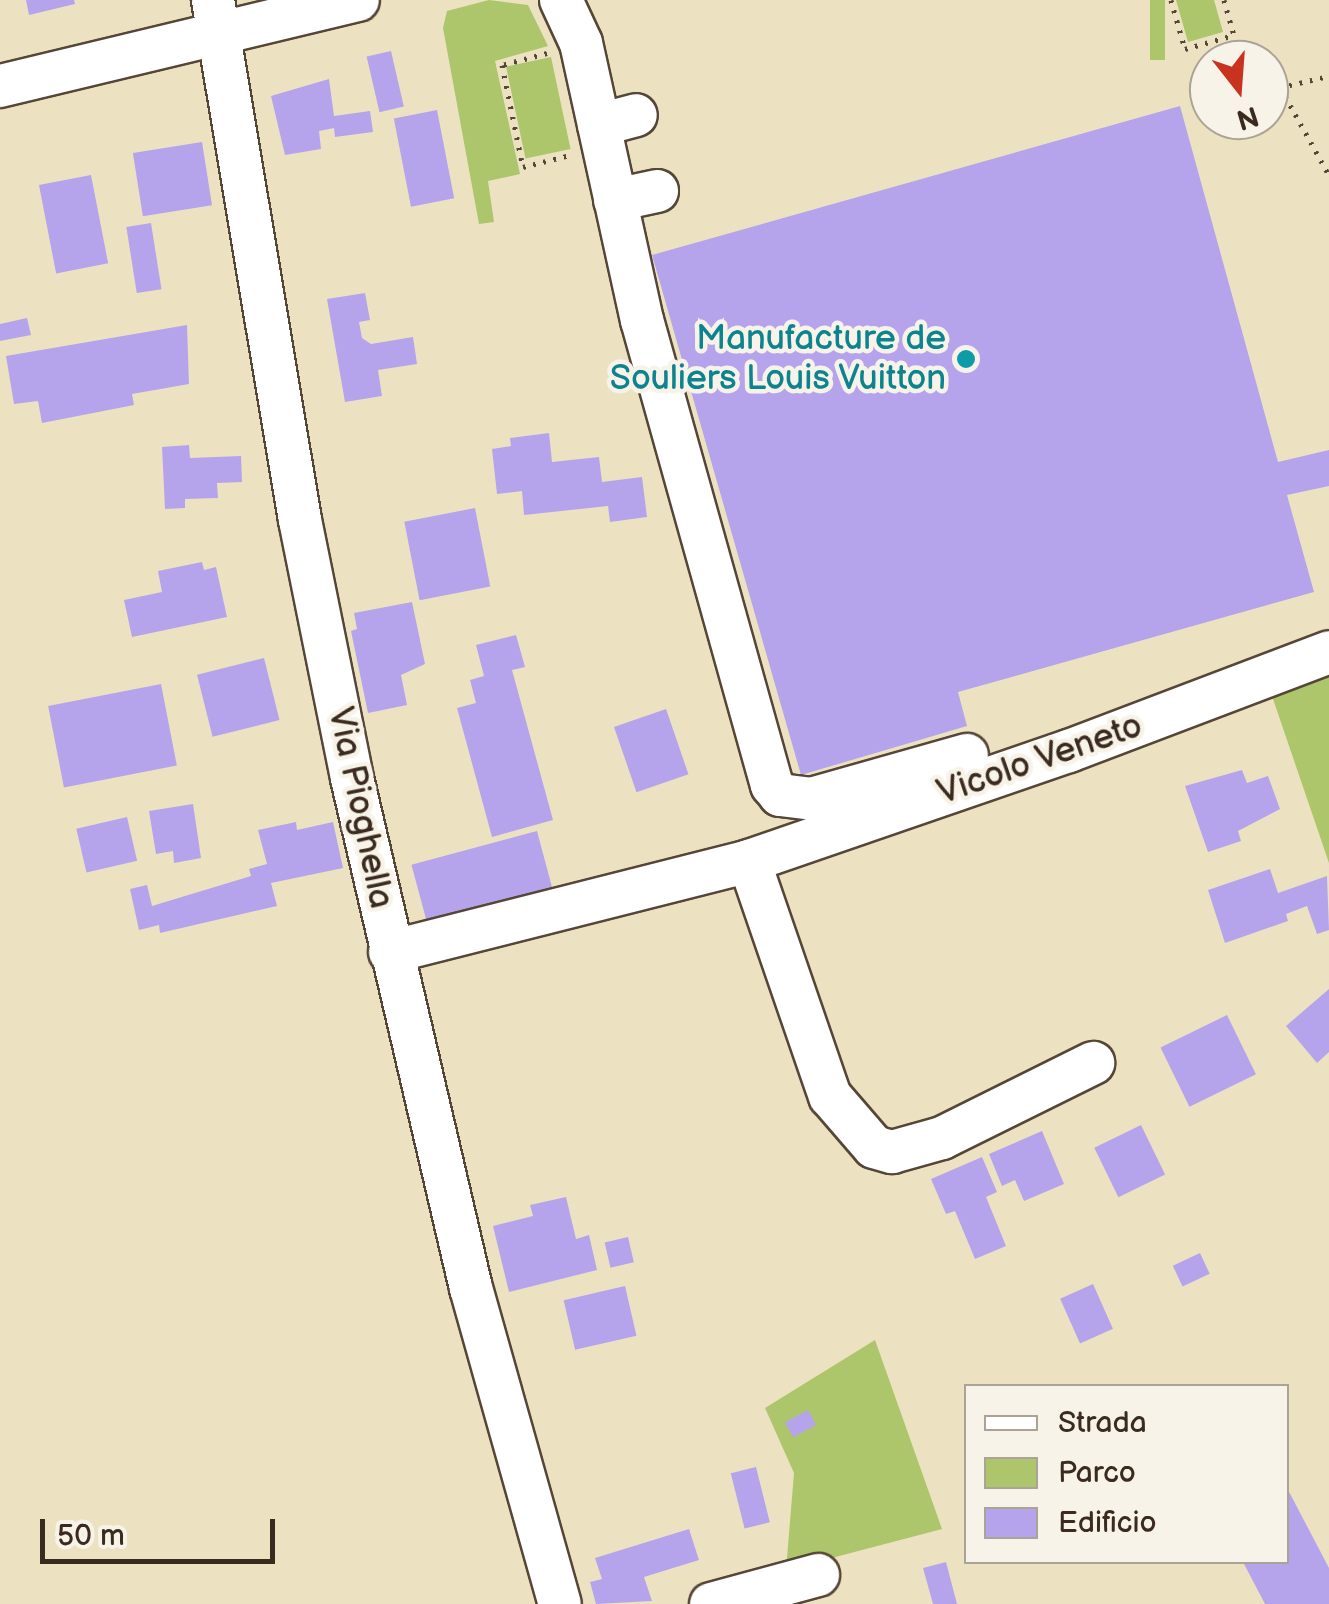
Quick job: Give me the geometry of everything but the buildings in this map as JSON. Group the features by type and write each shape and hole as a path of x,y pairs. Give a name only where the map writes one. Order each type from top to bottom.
{"street":[{"path":"0,86 217,16 358,0"},
{"path":"561,0 585,45 608,131 615,200 642,320 772,785 796,800 811,799 967,755"},
{"path":"585,45 592,0"},
{"name":"Via Pioghella","path":"217,16 300,520 390,952 423,1066 471,1288 560,1604"},
{"path":"615,200 657,190"},
{"name":"Vicolo Veneto","path":"390,952 748,861 1069,752 1329,652"},
{"path":"748,861 830,1096 874,1147 892,1152 942,1138 1093,1063"},
{"path":"712,1604 818,1574"}],"path":[{"path":"1170,0 1185,49 1234,35"},
{"path":"1224,0 1235,40"},
{"path":"585,45 502,65 524,167 608,131"},
{"path":"1289,85 1329,76"},
{"path":"1289,103 1329,175"}],"green space":[{"path":"489,0 528,5 548,46 495,61 520,174 488,181 494,222 479,224 443,28 447,11"},
{"path":"1150,0 1165,0 1165,60 1150,60"},
{"path":"1176,0 1214,0 1223,32 1188,42"},
{"path":"551,57 571,149 526,159 506,67"},
{"path":"1329,675 1329,863 1272,696"},
{"path":"875,1340 942,1529 786,1570 794,1473 765,1408"}],"place":[{"name":"Manufacture de Souliers Louis Vuitton","path":"966,359"}]}
